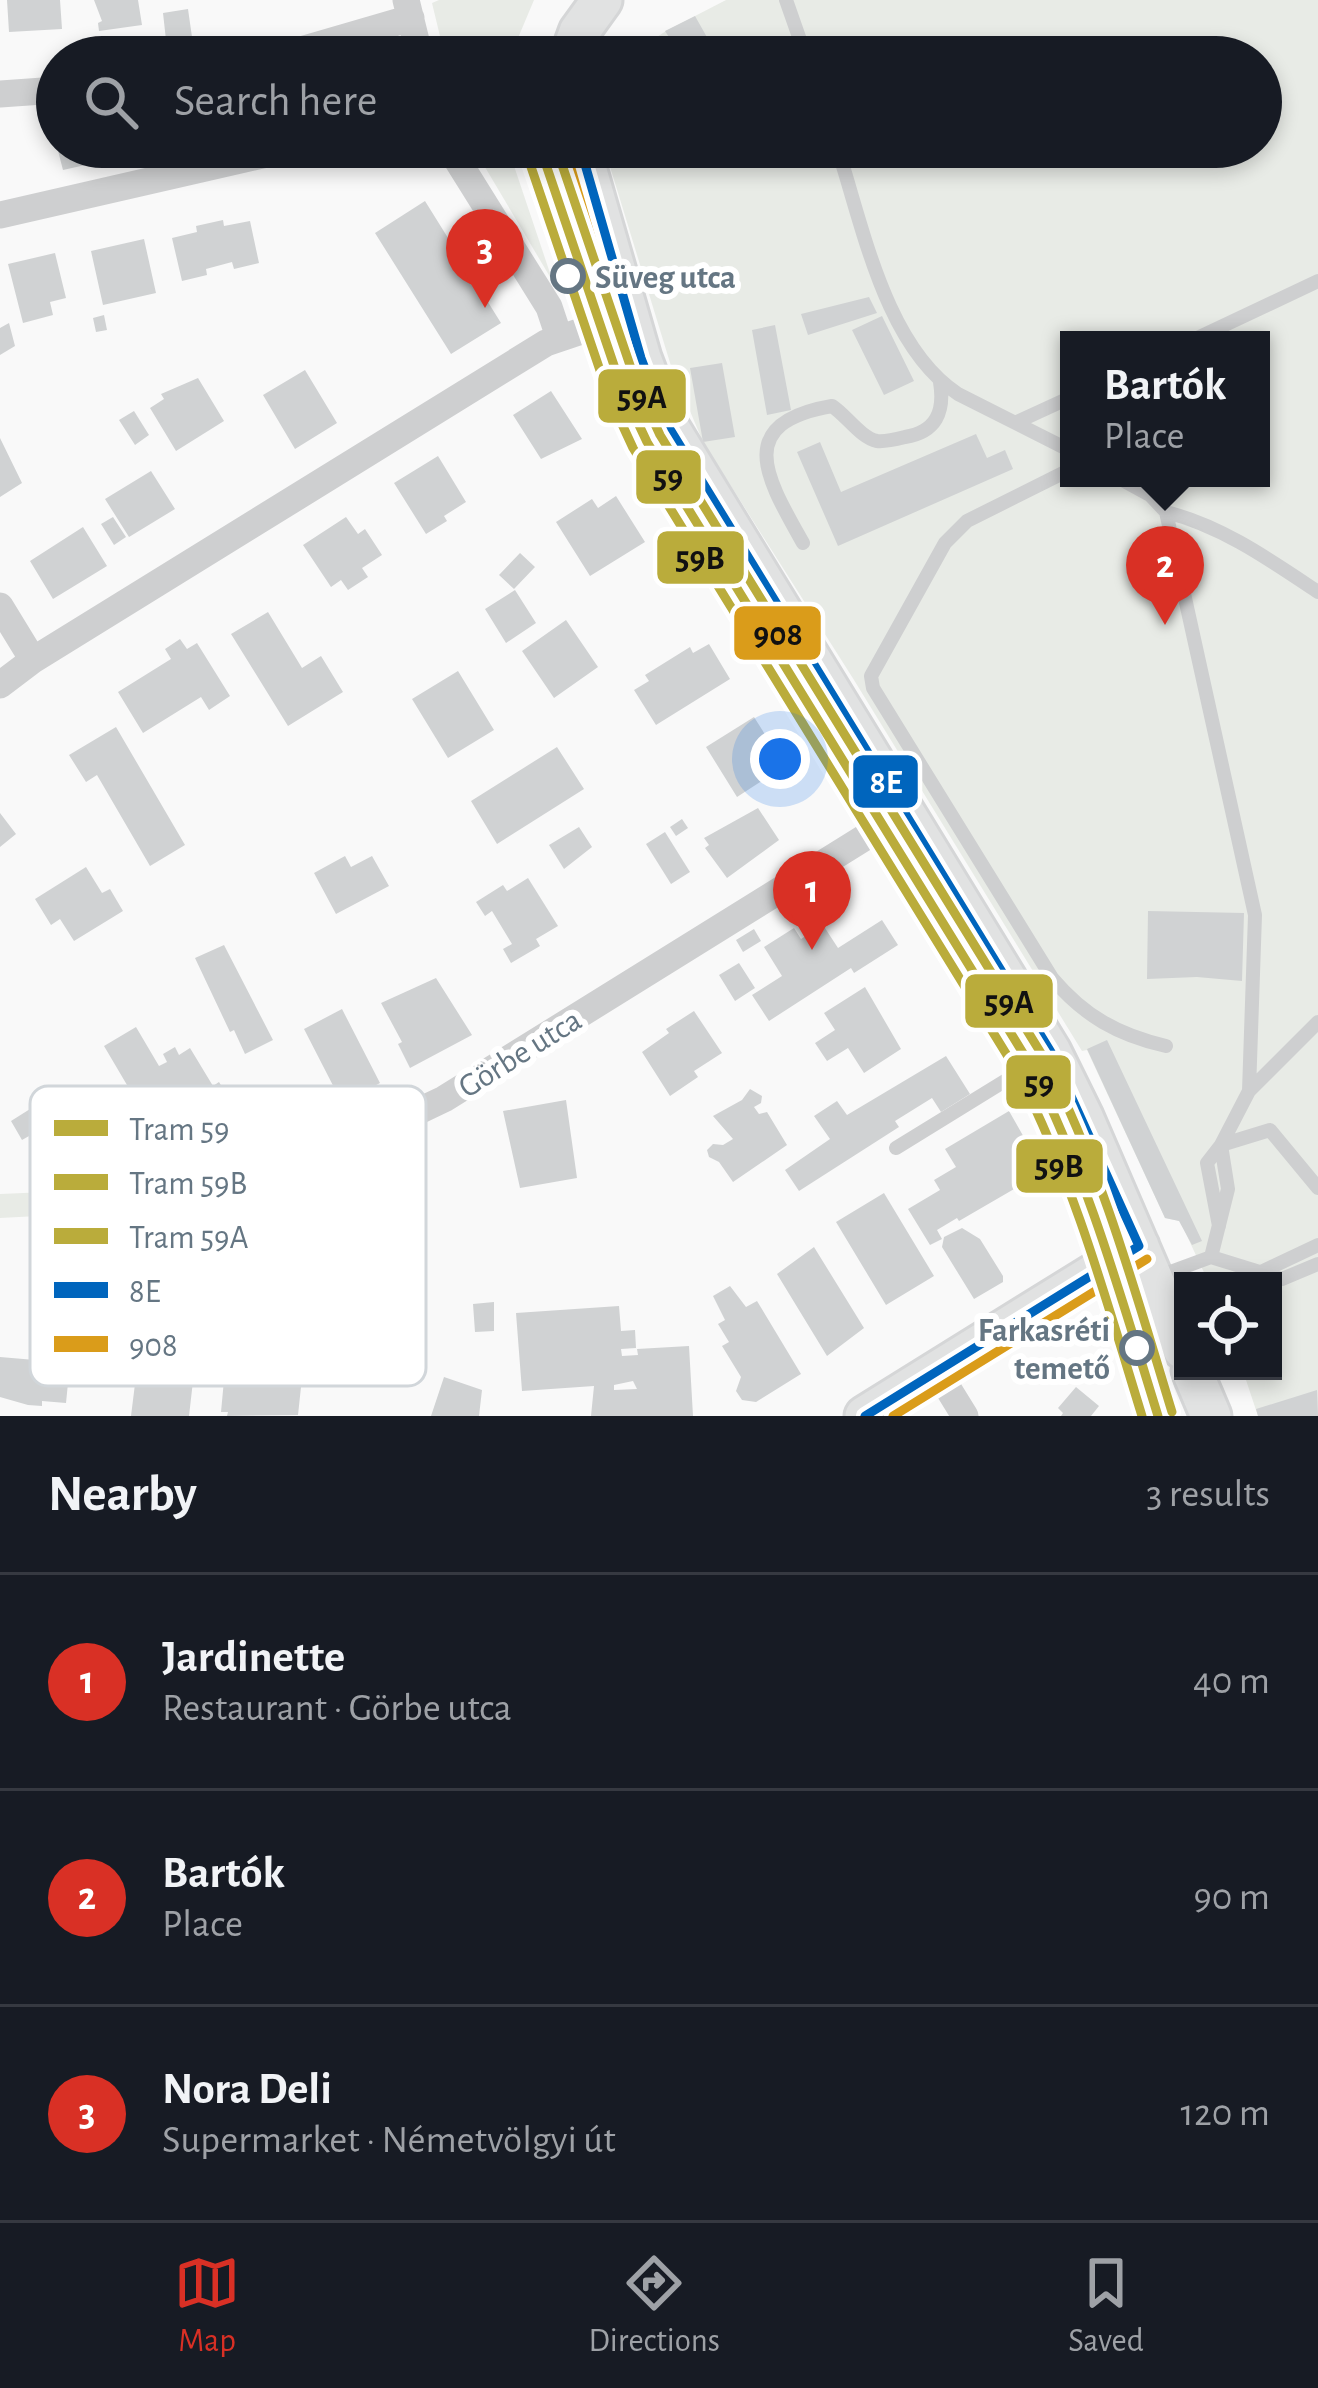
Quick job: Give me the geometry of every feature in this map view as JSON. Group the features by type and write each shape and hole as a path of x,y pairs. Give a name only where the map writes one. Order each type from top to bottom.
{"street":[{"path":"581,36 602,0"},
{"path":"335,36 409,9"},
{"path":"0,94 36,91"},
{"path":"0,215 205,168"},
{"path":"462,168 549,307 560,337"},
{"path":"586,168 628,315 665,421 1052,1052 1174,1327"},
{"path":"0,685 33,660 560,337 628,315"},
{"path":"0,606 33,660"},
{"name":"Görbe utca","path":"426,1108 904,812"},
{"path":"865,1416 936,1369 1146,1262"},
{"path":"936,1369 964,1416"},
{"path":"1196,1380 1210,1416"}],"lane":[{"path":"786,0 799,36"},
{"path":"844,168 890,303 915,355 940,382 1060,445"},
{"path":"1211,331 1318,281"},
{"path":"803,542 765,467 766,447 781,422 807,410 832,406 879,442 915,436 939,418 940,382"},
{"path":"1017,422 1060,402"},
{"path":"1060,474 967,521 945,543 871,676 873,688 1052,978 1103,1024 1166,1046"},
{"path":"1135,487 1166,512 1255,915 1249,1091"},
{"path":"1166,512 1192,518 1257,552 1318,592"},
{"path":"1211,1256 1228,1190 1221,1145 1249,1091 1318,1022"},
{"path":"896,1148 1052,1052"},
{"path":"1221,1145 1270,1130 1318,1188"},
{"path":"1263,1272 1318,1245"},
{"path":"1146,1262 1211,1256 1258,1272"},
{"path":"1282,1279 1318,1264"}],"shaded area":[{"path":"534,0 519,36 440,36 432,3"},
{"path":"726,0 1318,0 1318,1416 1258,1416 1246,1380 1282,1380 1282,1272 1204,1272 1180,1221 1165,1218 1087,1050 1082,1051 703,442 671,366 610,168 1282,168 1282,36 658,36"},
{"path":"486,168 515,168 553,282"},
{"path":"30,1193 30,1216 0,1218 0,1194"}],"building":[{"path":"7,0 60,0 62,29 9,32"},
{"path":"94,0 138,0 142,25 99,31 102,21"},
{"path":"188,9 192,36 166,36 163,13"},
{"path":"695,16 706,36 668,36 665,31"},
{"path":"425,201 501,323 451,354 375,233"},
{"path":"223,220 224,226 250,221 259,263 234,269 232,262 182,281 172,238"},
{"path":"144,239 156,293 103,305 91,251"},
{"path":"55,253 66,298 50,302 53,315 23,323 8,264"},
{"path":"869,297 877,313 808,335 801,314"},
{"path":"104,315 107,330 96,332 93,318"},
{"path":"882,316 914,381 884,395 852,330"},
{"path":"9,323 15,346 0,355 0,328"},
{"path":"775,325 791,410 767,415 752,330"},
{"path":"722,363 735,437 703,442 690,368"},
{"path":"305,370 337,423 295,449 263,395"},
{"path":"198,378 224,421 176,451 150,408 164,399 161,394"},
{"path":"551,391 582,439 541,459 513,415"},
{"path":"134,411 149,435 135,445 119,420"},
{"path":"976,434 987,458 1005,450 1013,469 838,546 797,452 820,442 841,492"},
{"path":"0,438 22,483 0,497"},
{"path":"438,456 466,502 426,534 394,483"},
{"path":"151,471 175,509 129,537 105,499"},
{"path":"616,496 645,542 590,576 556,522 592,499 598,508"},
{"path":"113,517 126,537 114,545 101,524"},
{"path":"346,517 358,534 365,529 382,555 362,568 368,577 348,590 341,580 331,587 303,545"},
{"path":"83,527 107,566 53,599 30,561"},
{"path":"520,553 535,567 514,589 499,575"},
{"path":"515,590 536,623 506,643 485,609"},
{"path":"268,612 302,668 321,656 343,692 288,726 231,634"},
{"path":"566,620 598,667 554,698 522,651"},
{"path":"180,639 187,649 197,643 230,696 209,710 201,697 143,733 118,692 171,659 165,649"},
{"path":"709,644 730,679 656,725 634,690 649,681 645,675 690,647 693,653"},
{"path":"458,671 494,730 448,758 412,699"},
{"path":"754,717 785,766 737,797 706,747"},
{"path":"116,727 185,845 150,866 97,775 86,782 69,755"},
{"path":"557,747 584,789 497,844 471,801"},
{"path":"758,808 779,840 727,878 705,848 709,845 704,838"},
{"path":"0,813 16,834 0,847"},
{"path":"682,819 688,828 676,836 670,827"},
{"path":"579,827 592,847 564,869 549,845"},
{"path":"665,832 690,872 671,884 646,844"},
{"path":"345,856 351,867 372,856 389,886 336,914 314,873"},
{"path":"86,867 102,893 110,889 123,911 74,941 60,919 51,925 35,899"},
{"path":"528,878 558,926 536,939 540,946 511,963 503,949 512,944 492,911 485,916 476,902 503,885 507,891"},
{"path":"1148,911 1244,913 1242,981 1147,979"},
{"path":"882,920 898,945 854,973 851,968 769,1021 752,995 782,976 764,947 794,928 801,939 823,925 838,948"},
{"path":"754,929 761,941 743,952 736,940"},
{"path":"224,945 273,1040 245,1054 195,958"},
{"path":"739,963 755,988 735,1001 719,975"},
{"path":"436,978 472,1035 410,1068 381,1003"},
{"path":"865,987 901,1049 864,1073 848,1048 827,1061 815,1043 835,1030 824,1013"},
{"path":"342,1009 380,1083 333,1086 304,1029"},
{"path":"694,1011 722,1053 694,1071 698,1077 670,1096 642,1052"},
{"path":"136,1027 159,1066 167,1062 163,1054 175,1047 179,1055 190,1048 213,1086 128,1086 104,1046"},
{"path":"1107,1040 1202,1241 1192,1245 1179,1221 1165,1218 1087,1049"},
{"path":"946,1056 970,1094 941,1112 932,1098 895,1121 899,1127 799,1191 785,1170 830,1139 814,1116 837,1101 847,1115"},
{"path":"750,1089 762,1096 754,1107 759,1114 767,1112 787,1145 733,1182 719,1162 709,1157 707,1150 713,1144 733,1139 713,1116 742,1100"},
{"path":"566,1100 577,1178 520,1188 503,1111"},
{"path":"30,1109 30,1135 22,1140 11,1121"},
{"path":"1009,1111 1030,1148 1012,1159 1026,1182 937,1230 942,1239 930,1245 908,1209 940,1190 934,1180 956,1167 945,1149"},
{"path":"884,1193 934,1276 886,1305 836,1222"},
{"path":"962,1228 980,1239 1003,1276 1003,1282 974,1299 942,1247 944,1237"},
{"path":"814,1247 864,1328 827,1356 777,1274"},
{"path":"730,1286 746,1307 757,1301 801,1374 756,1402 742,1400 736,1391 741,1377 722,1346 729,1342 718,1324 725,1320 713,1296"},
{"path":"494,1302 494,1331 475,1332 473,1304"},
{"path":"619,1306 621,1331 635,1330 636,1348 621,1349 622,1356 638,1355 637,1349 689,1346 693,1416 591,1416 594,1386 522,1391 516,1313","holes":["633,1381 637,1389 614,1390 614,1385"]},
{"path":"0,1357 30,1360 30,1386 68,1386 66,1403 28,1405 0,1397"},
{"path":"444,1377 482,1390 479,1416 431,1416"},
{"path":"135,1386 192,1386 189,1416 131,1416"},
{"path":"223,1386 301,1387 298,1415 227,1416 228,1412 221,1412"},
{"path":"1076,1387 1099,1406 1091,1416 1061,1416 1058,1408"},
{"path":"1317,1390 1318,1416 1258,1416 1256,1409"}],"tram line":[{"name":"59B","path":"531,168 608,394 633,448 1018,1073 1072,1199 1142,1416"},
{"name":"59","path":"547,168 622,389 647,442 1031,1066 1086,1195 1158,1416"},
{"name":"59A","path":"563,168 636,383 660,435 1044,1058 1065,1100 1131,1276 1172,1412"}],"transit line":[{"name":"908","path":"571,168 627,362 652,428 1038,1059 1125,1252"},
{"name":"8E","path":"586,168 641,358 665,421 1051,1052 1139,1246"},
{"name":"8E","path":"865,1416 1139,1246"},
{"name":"908","path":"893,1416 1147,1259"}],"place":[{"name":"Süveg utca","path":"568,276"},
{"name":"Nora Deli","path":"485,308"},
{"name":"Bartók","path":"1165,625"},
{"name":"Jardinette","path":"812,950"},
{"name":"Farkasréti temető","path":"1137,1348"}]}
